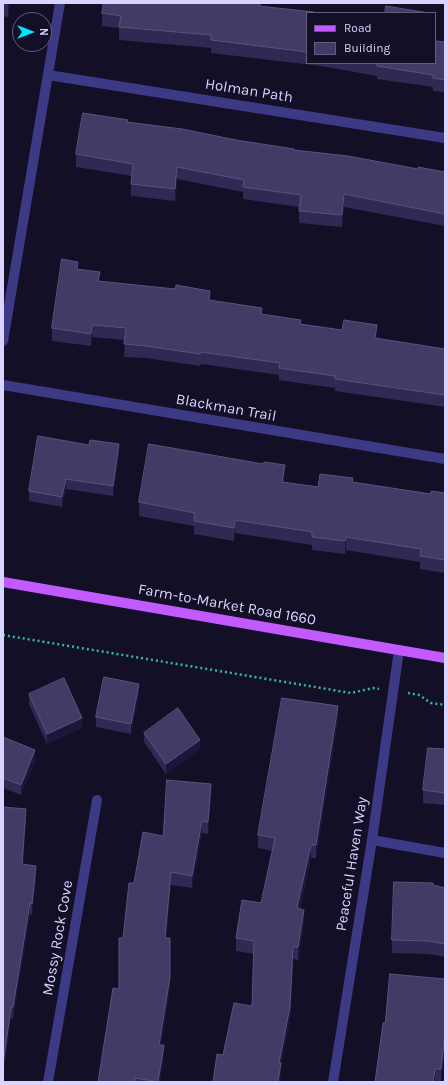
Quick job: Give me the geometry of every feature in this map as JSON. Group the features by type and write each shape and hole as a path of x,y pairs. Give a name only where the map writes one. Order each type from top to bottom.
{"main road":[{"name":"Farm-to-Market Road 1660","path":"3,582 445,658"}],"street":[{"path":"3,341 60,3"},
{"name":"Holman Path","path":"48,75 445,138"},
{"name":"Blackman Trail","path":"3,385 445,459"},
{"name":"Peaceful Haven Way","path":"333,1082 372,840 399,650"},
{"name":"Mossy Rock Cove","path":"48,1082 97,800"},
{"path":"372,840 445,853"}],"path":[{"path":"3,635 352,692 373,688"},
{"path":"419,695 431,703 445,705"}],"building":[{"path":"104,3 259,3 259,6 314,12 306,12 306,52 211,40 211,35 119,27 121,16 102,13"},
{"path":"386,6 423,12 385,12"},
{"path":"436,41 445,42 445,80 433,78 433,75 377,66 377,64 436,64"},
{"path":"83,113 128,120 127,122 182,129 294,150 348,156 418,169 418,167 445,172 445,214 344,194 342,215 299,211 301,195 243,187 244,180 177,167 175,189 131,184 133,164 76,154"},
{"path":"62,259 78,262 77,269 100,272 98,281 175,289 176,285 210,291 209,300 262,308 261,314 301,320 300,324 342,330 344,320 377,325 375,338 445,349 445,395 335,379 335,376 279,368 280,363 201,352 200,354 124,344 126,328 92,325 91,334 52,328"},
{"path":"38,436 89,445 90,440 119,444 113,486 66,479 62,497 29,491"},
{"path":"149,444 263,464 264,462 285,465 282,482 318,487 320,474 353,478 352,482 431,494 431,491 445,493 445,560 420,556 421,549 346,537 345,541 312,537 312,532 235,520 234,528 194,521 195,513 139,502"},
{"path":"104,677 139,684 131,724 96,717"},
{"path":"64,678 82,718 47,734 29,694"},
{"path":"282,698 338,706 316,845 311,845 297,908 304,910 298,947 293,947 290,1007 279,1063 281,1063 278,1082 213,1082 217,1054 223,1055 234,1003 252,1006 254,941 236,938 242,900 261,903 275,838 258,835"},
{"path":"178,708 200,740 166,764 144,733"},
{"path":"3,737 35,750 21,785 3,778"},
{"path":"428,748 445,749 445,793 423,790"},
{"path":"167,780 211,784 208,822 202,821 192,876 171,872 165,938 170,938 170,977 159,1045 164,1045 158,1082 135,1078 135,1082 98,1082 113,988 119,989 119,938 123,938 129,883 134,883 143,832 163,836"},
{"path":"3,807 26,809 22,864 36,866 32,904 30,903 13,1007 11,1007 3,1065"},
{"path":"394,882 433,883 433,885 445,888 445,944 428,941 392,940"},
{"path":"390,974 445,979 445,1033 441,1069 435,1069 433,1082 375,1082 383,1023 385,1023"}]}
